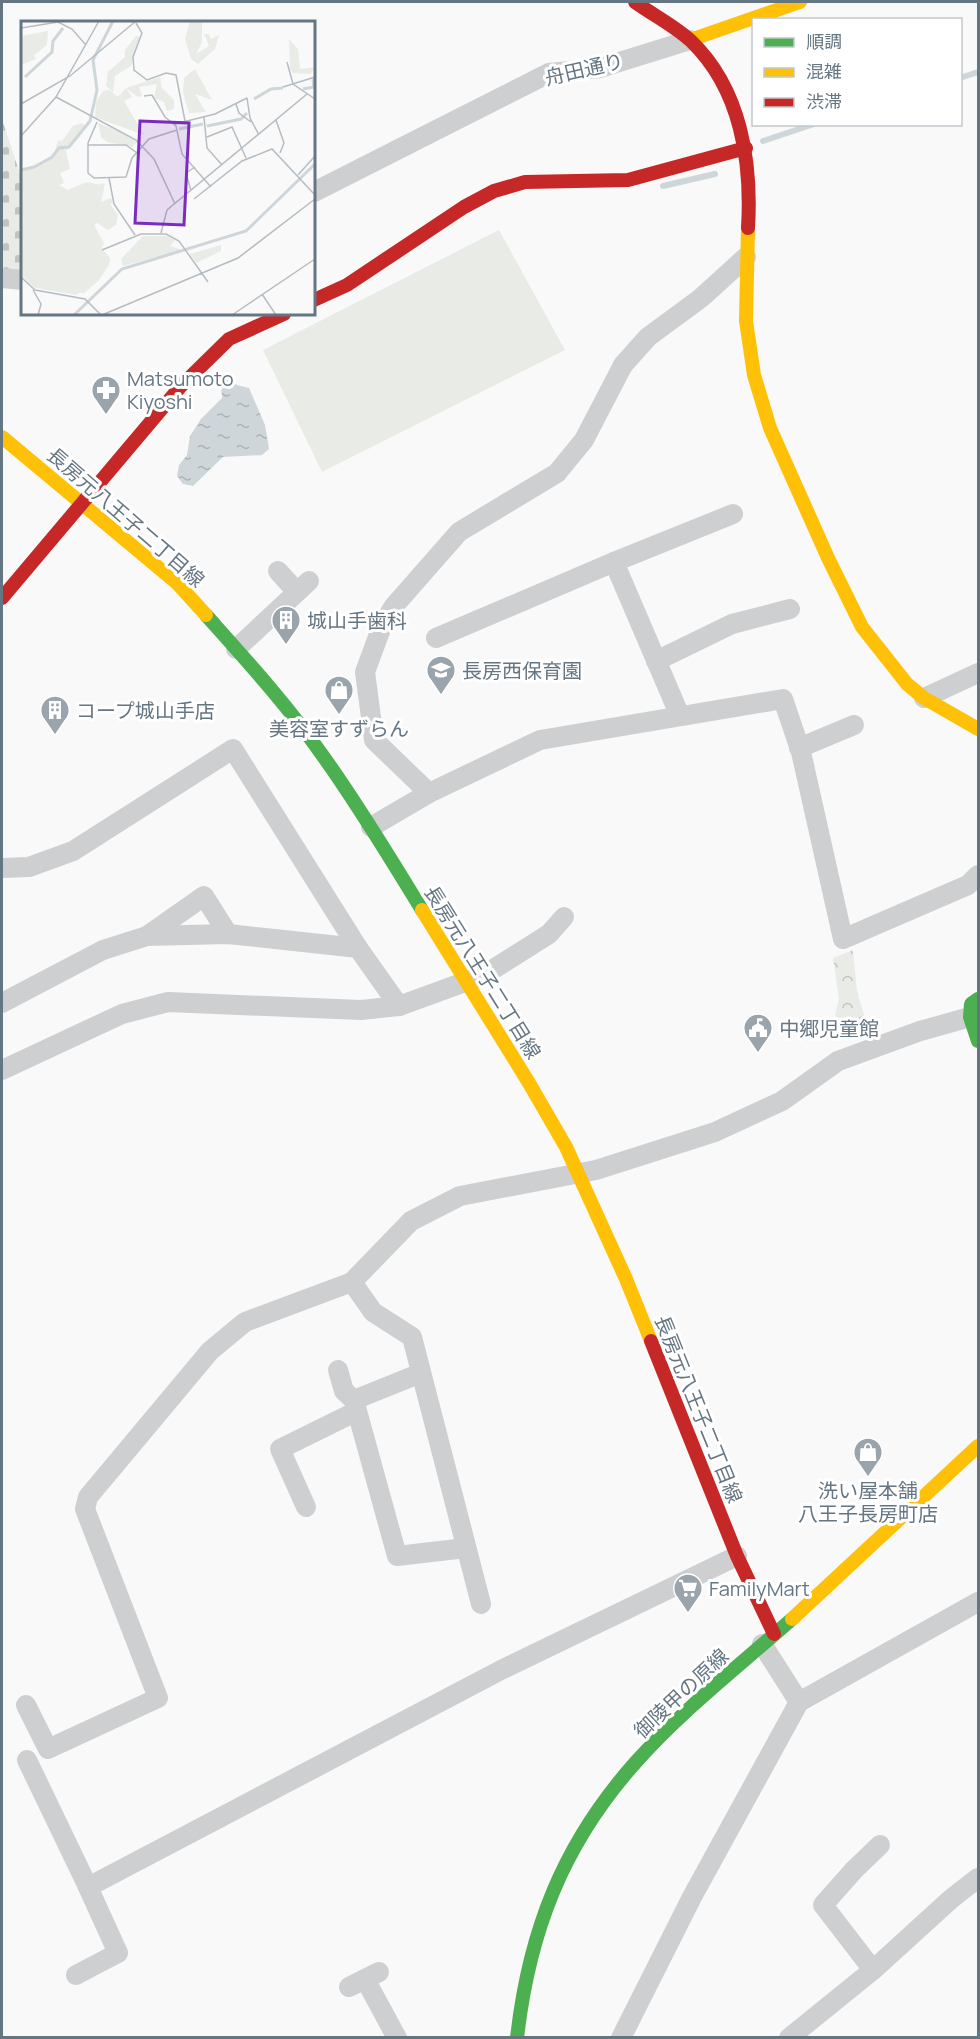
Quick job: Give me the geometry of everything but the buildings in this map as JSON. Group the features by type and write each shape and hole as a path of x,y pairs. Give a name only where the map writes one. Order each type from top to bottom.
{"street":[{"path":"635,2 690,40 714,66 737,116 746,148 749,210 746,321 754,375 771,428 828,558 862,627 907,684 924,698 978,729"},
{"name":"舟田通り","path":"754,18 800,2"},
{"name":"舟田通り","path":"315,191 549,73 600,68 752,19"},
{"path":"315,300 346,285 464,207 494,191 525,182 628,180 746,148"},
{"path":"429,793 374,740 365,672 382,626 394,606 459,532 557,473 584,440 623,365 648,337 701,298 746,257"},
{"path":"2,278 21,280"},
{"path":"2,598 201,365 229,339 282,315"},
{"name":"長房元八王子二丁目線","path":"2,437 177,583 271,688 323,755 371,827 534,1092 578,1172 626,1279 768,1639"},
{"path":"436,638 733,514"},
{"path":"614,562 680,716"},
{"path":"236,649 303,586 278,571"},
{"path":"656,661 732,624 790,609"},
{"path":"924,698 978,673"},
{"path":"371,827 429,793 540,740 783,699 799,748 843,939 968,885 978,875"},
{"path":"799,748 854,725"},
{"path":"2,868 29,867 73,851 233,749 358,948 399,1006"},
{"path":"147,936 204,896 228,934"},
{"path":"2,1070 122,1014 168,1002 361,1010 399,1006 484,975 549,934 564,917"},
{"path":"2,1003 103,950 147,936 228,934 358,948"},
{"path":"26,1705 48,1749 158,1698 85,1509 88,1497 210,1351 245,1322 352,1282 411,1221 460,1196 596,1170 715,1132 782,1101 838,1061 920,1031 974,1008 978,1041"},
{"path":"352,1282 373,1312 412,1337 481,1604"},
{"path":"338,1371 344,1391 355,1406 397,1556 466,1548"},
{"path":"306,1507 280,1449 355,1406 421,1373"},
{"name":"御陵甲の原線","path":"517,2037 524,1978 536,1935 561,1869 595,1814 634,1764 699,1699 768,1639 978,1446"},
{"path":"88,1887 492,1675 737,1556"},
{"path":"621,2037 692,1897 799,1702 978,1602"},
{"path":"768,1639 799,1702"},
{"path":"27,1760 118,1953 76,1975"},
{"path":"873,1970 823,1905 880,1845"},
{"path":"789,2037 873,1970 951,1899 978,1878"},
{"path":"365,1980 397,2037"}],"green space":[{"path":"2,119 21,177 21,280 2,278"},
{"path":"499,230 565,350 322,472 263,350"},
{"path":"853,950 857,992 866,1021 839,1032 835,1014 839,999 833,958"}],"water":[{"path":"229,379 237,385 249,388 265,425 269,449 262,455 223,457 193,486 183,484 177,476 179,465 187,455 190,436 201,419 222,398 221,383"}],"waterway":[{"path":"962,77 978,72"},
{"path":"763,141 808,126"},
{"path":"663,186 715,174"}],"traffic: fast":[{"path":"206,615 310,737 362,813 422,910"},
{"path":"978,999 971,1004 970,1017 978,1041"},
{"path":"517,2038 530,1961 541,1925 569,1857 588,1825 610,1794 653,1744 691,1707 792,1619"}],"traffic: slow":[{"path":"754,18 800,2"},
{"path":"690,40 752,19"},
{"path":"748,228 746,321 754,375 770,428 828,558 862,627 907,684 924,698 978,729"},
{"path":"2,437 177,583 206,615"},
{"path":"422,910 566,1147 626,1279 651,1341"},
{"path":"792,1619 978,1446"}],"traffic: jam":[{"path":"635,2 691,41 722,81 740,128 745,152 749,203 748,228"},
{"path":"315,300 347,285 464,207 494,191 525,182 628,180 746,148"},
{"path":"2,598 181,386 229,339 282,315"},
{"path":"651,1341 737,1556 774,1634"}],"place":[{"name":"Matsumoto Kiyoshi","path":"106,416"},
{"name":"城山手歯科","path":"286,646"},
{"name":"長房西保育園","path":"441,696"},
{"name":"美容室すずらん","path":"339,716"},
{"name":"コープ城山手店","path":"55,736"},
{"name":"中郷児童館","path":"758,1054"},
{"name":"洗い屋本舗 八王子長房町店","path":"868,1478"},
{"name":"FamilyMart","path":"688,1614"}]}
